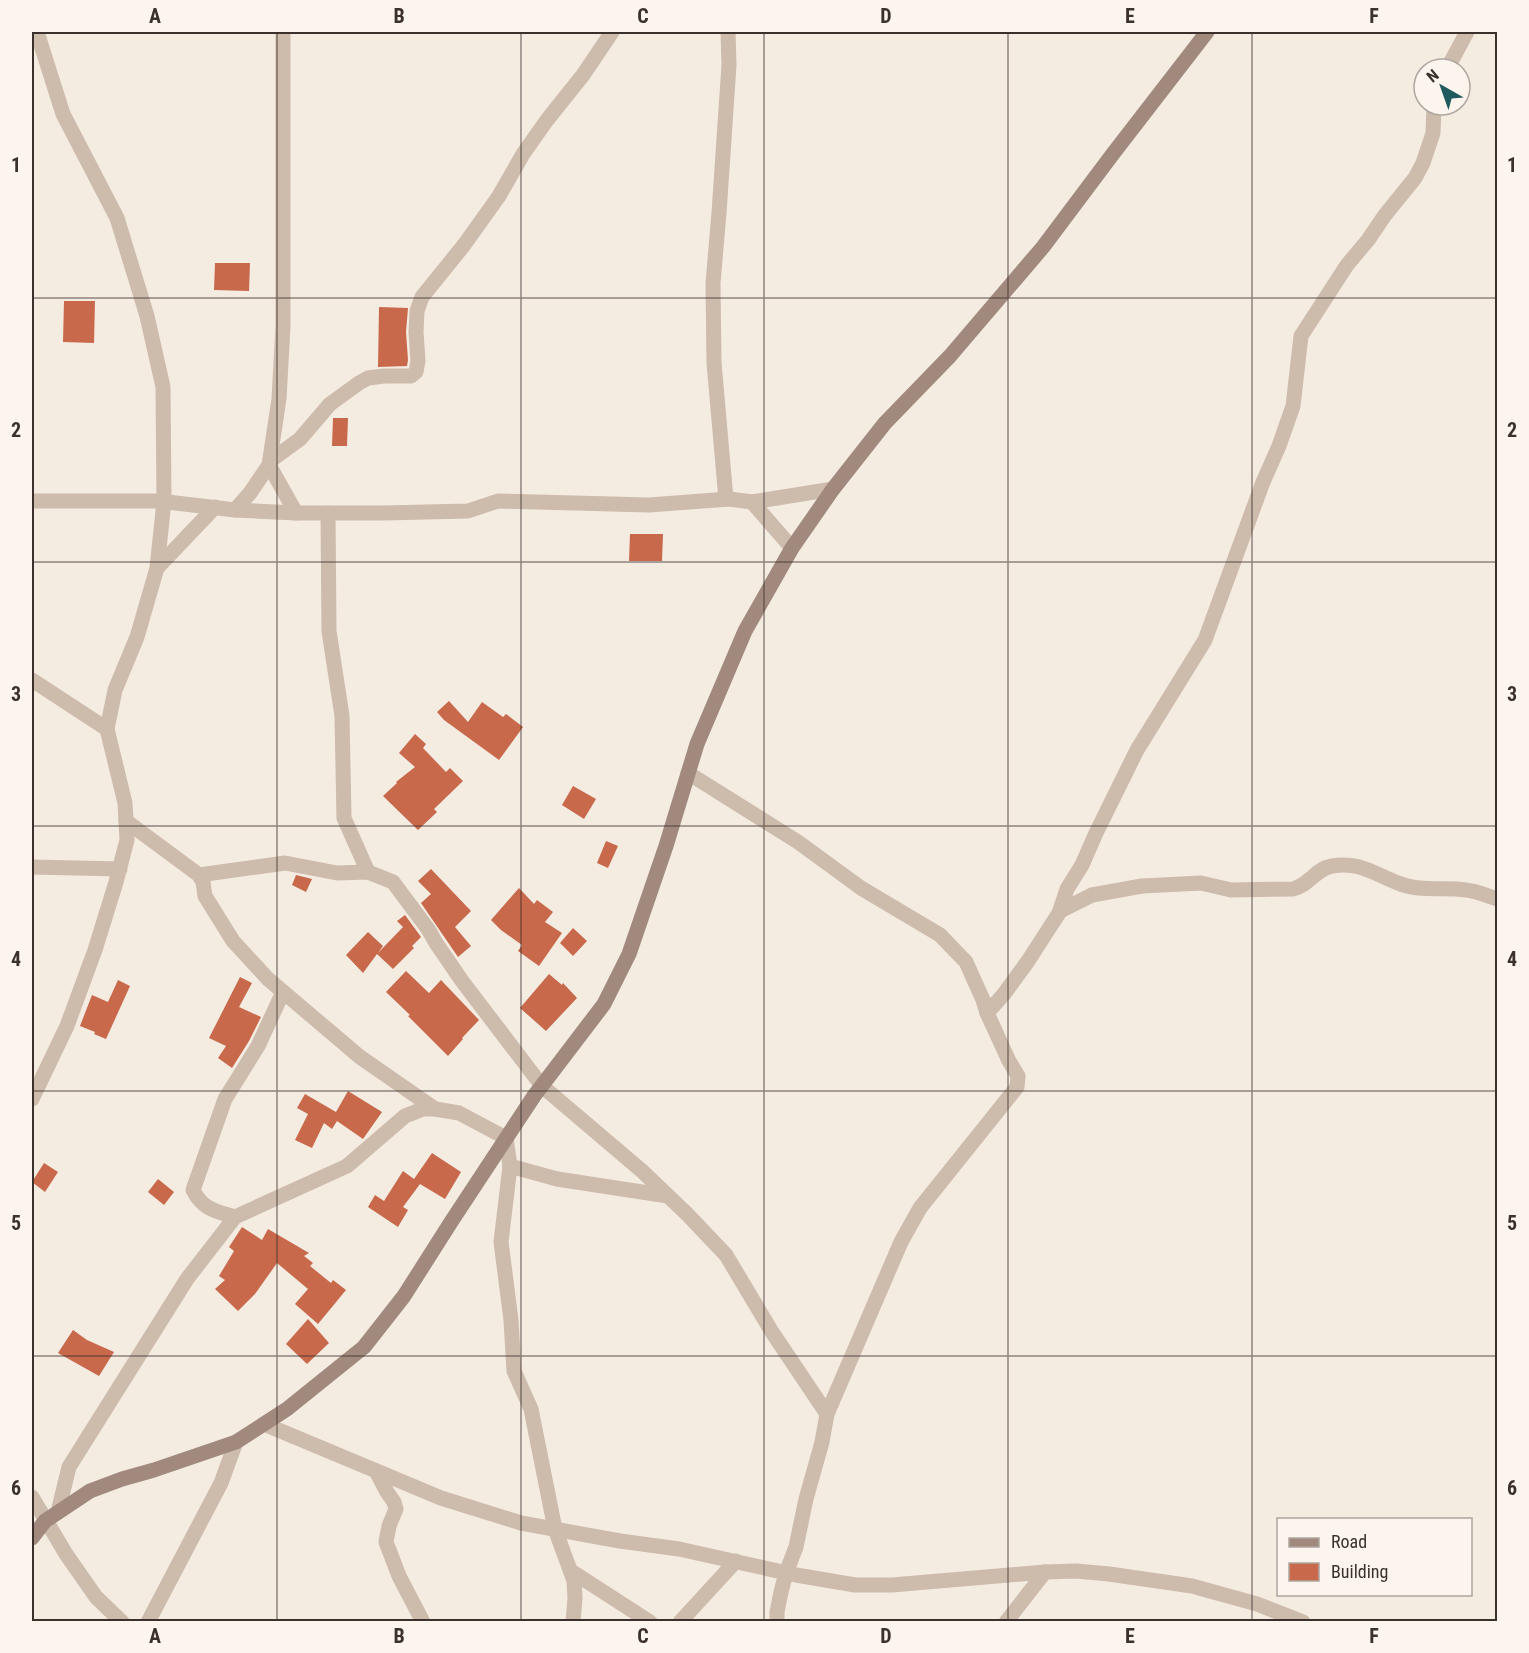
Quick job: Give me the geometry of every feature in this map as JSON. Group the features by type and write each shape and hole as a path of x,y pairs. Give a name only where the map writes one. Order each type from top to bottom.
{"street":[{"path":"32,1099 67,1026 94,950 127,840 125,803 107,729 115,690 137,637 157,568 164,501 163,387 147,316 117,218 63,114 36,32"},
{"path":"282,32 283,326 279,399 269,463 296,513"},
{"path":"235,510 250,494 269,463 300,439 330,404 368,378 411,376 416,372 418,361 417,311 422,297 464,245 499,196 547,120 583,75 612,32"},
{"path":"726,499 714,363 713,283 729,65 728,32"},
{"path":"32,1538 51,1517 90,1491 236,1442 264,1424 364,1347 404,1296 506,1138 542,1086 604,1005 629,954 666,846 697,744 746,631 792,548 885,423 950,356 1043,247 1207,32"},
{"path":"1453,57 1467,32"},
{"path":"987,1013 1028,961 1060,911 1067,888 1082,865 1137,750 1204,640 1293,406 1301,336 1347,265 1415,178 1423,163 1433,133 1434,117"},
{"path":"32,501 164,501 235,510 296,513 468,511 498,501 649,505 726,499 752,502 834,489"},
{"path":"752,502 792,548"},
{"path":"157,568 215,507"},
{"path":"328,513 329,631 342,716 344,818 368,872"},
{"path":"32,680 107,729"},
{"path":"687,773 807,848 861,888 940,935 966,962 987,1013 1018,1076 1017,1087 920,1208 901,1242 827,1414 796,1547 781,1592 777,1622"},
{"path":"126,821 199,875 203,882 205,896 233,941 268,979 360,1057 435,1108"},
{"path":"199,875 285,863 337,873 368,872 393,882 428,928 462,981 542,1086 642,1171 726,1255 772,1332 827,1414"},
{"path":"1060,911 1092,895 1142,886 1201,883 1232,890 1293,889 1302,886 1321,870 1332,866 1354,865 1361,866 1399,884 1444,890 1466,890 1497,899"},
{"path":"32,867 120,869"},
{"path":"235,1217 209,1209 198,1200 193,1190 225,1099 258,1046 283,992"},
{"path":"51,1517 69,1467 187,1279 235,1217 346,1166 405,1116 423,1108 459,1113 506,1138"},
{"path":"506,1138 510,1166 501,1242 511,1320 514,1371 531,1409 555,1529 571,1571 575,1598 573,1622"},
{"path":"510,1166 557,1179 668,1196"},
{"path":"264,1424 441,1498 521,1523 679,1549 786,1573 855,1585 892,1585 1045,1572 1076,1571 1109,1574 1192,1586 1257,1604 1282,1618 1303,1622"},
{"path":"148,1622 221,1483 236,1442"},
{"path":"376,1471 396,1509 386,1542 399,1576 423,1622"},
{"path":"32,1497 51,1517 96,1598 122,1622"},
{"path":"680,1622 736,1561"},
{"path":"571,1571 650,1622"},
{"path":"1006,1622 1045,1572"}],"building":[{"path":"215,263 250,263 249,291 214,290"},
{"path":"64,301 95,301 94,343 63,342"},
{"path":"379,307 408,308 407,366 378,367"},
{"path":"333,418 348,418 347,446 332,446"},
{"path":"630,534 663,534 662,561 629,561"},
{"path":"449,701 468,722 482,702 503,717 506,714 523,727 499,760 444,720 437,712"},
{"path":"415,734 426,744 423,748 446,772 450,768 463,781 434,809 437,812 418,830 383,796 415,767 399,753"},
{"path":"573,786 596,799 584,819 562,805"},
{"path":"606,841 618,846 608,868 597,863"},
{"path":"431,869 471,911 455,927 471,946 458,957 421,903 431,894 418,881"},
{"path":"296,875 312,879 306,892 292,885"},
{"path":"519,888 534,904 537,900 553,912 545,922 562,933 539,966 518,951 522,945 491,920"},
{"path":"405,915 421,937 412,946 414,948 393,969 377,954 363,973 346,955 368,932 383,946 378,953 403,927 397,921"},
{"path":"573,928 587,941 573,956 560,943"},
{"path":"406,971 429,993 441,980 479,1020 448,1056 386,992"},
{"path":"549,974 562,985 563,983 577,998 546,1031 520,1008"},
{"path":"240,977 252,983 239,1007 261,1017 232,1068 218,1058 226,1046 209,1038"},
{"path":"118,980 130,986 106,1039 80,1026 92,995 108,1002"},
{"path":"348,1091 382,1112 363,1139 337,1121 332,1129 324,1123 312,1148 295,1140 308,1114 297,1108 305,1094 336,1112"},
{"path":"432,1153 461,1172 445,1199 420,1184 403,1207 408,1210 398,1227 368,1207 375,1195 384,1201 403,1171 414,1179"},
{"path":"44,1163 58,1172 45,1192 32,1182"},
{"path":"158,1179 174,1192 164,1205 148,1192"},
{"path":"242,1227 262,1240 268,1229 309,1253 304,1256 313,1263 310,1266 331,1283 333,1280 346,1290 318,1324 295,1304 308,1289 277,1263 255,1294 238,1311 215,1289 225,1280 219,1276 234,1251 229,1247"},
{"path":"308,1319 329,1343 307,1364 286,1344"},
{"path":"73,1330 87,1340 114,1352 99,1376 58,1353"}]}
